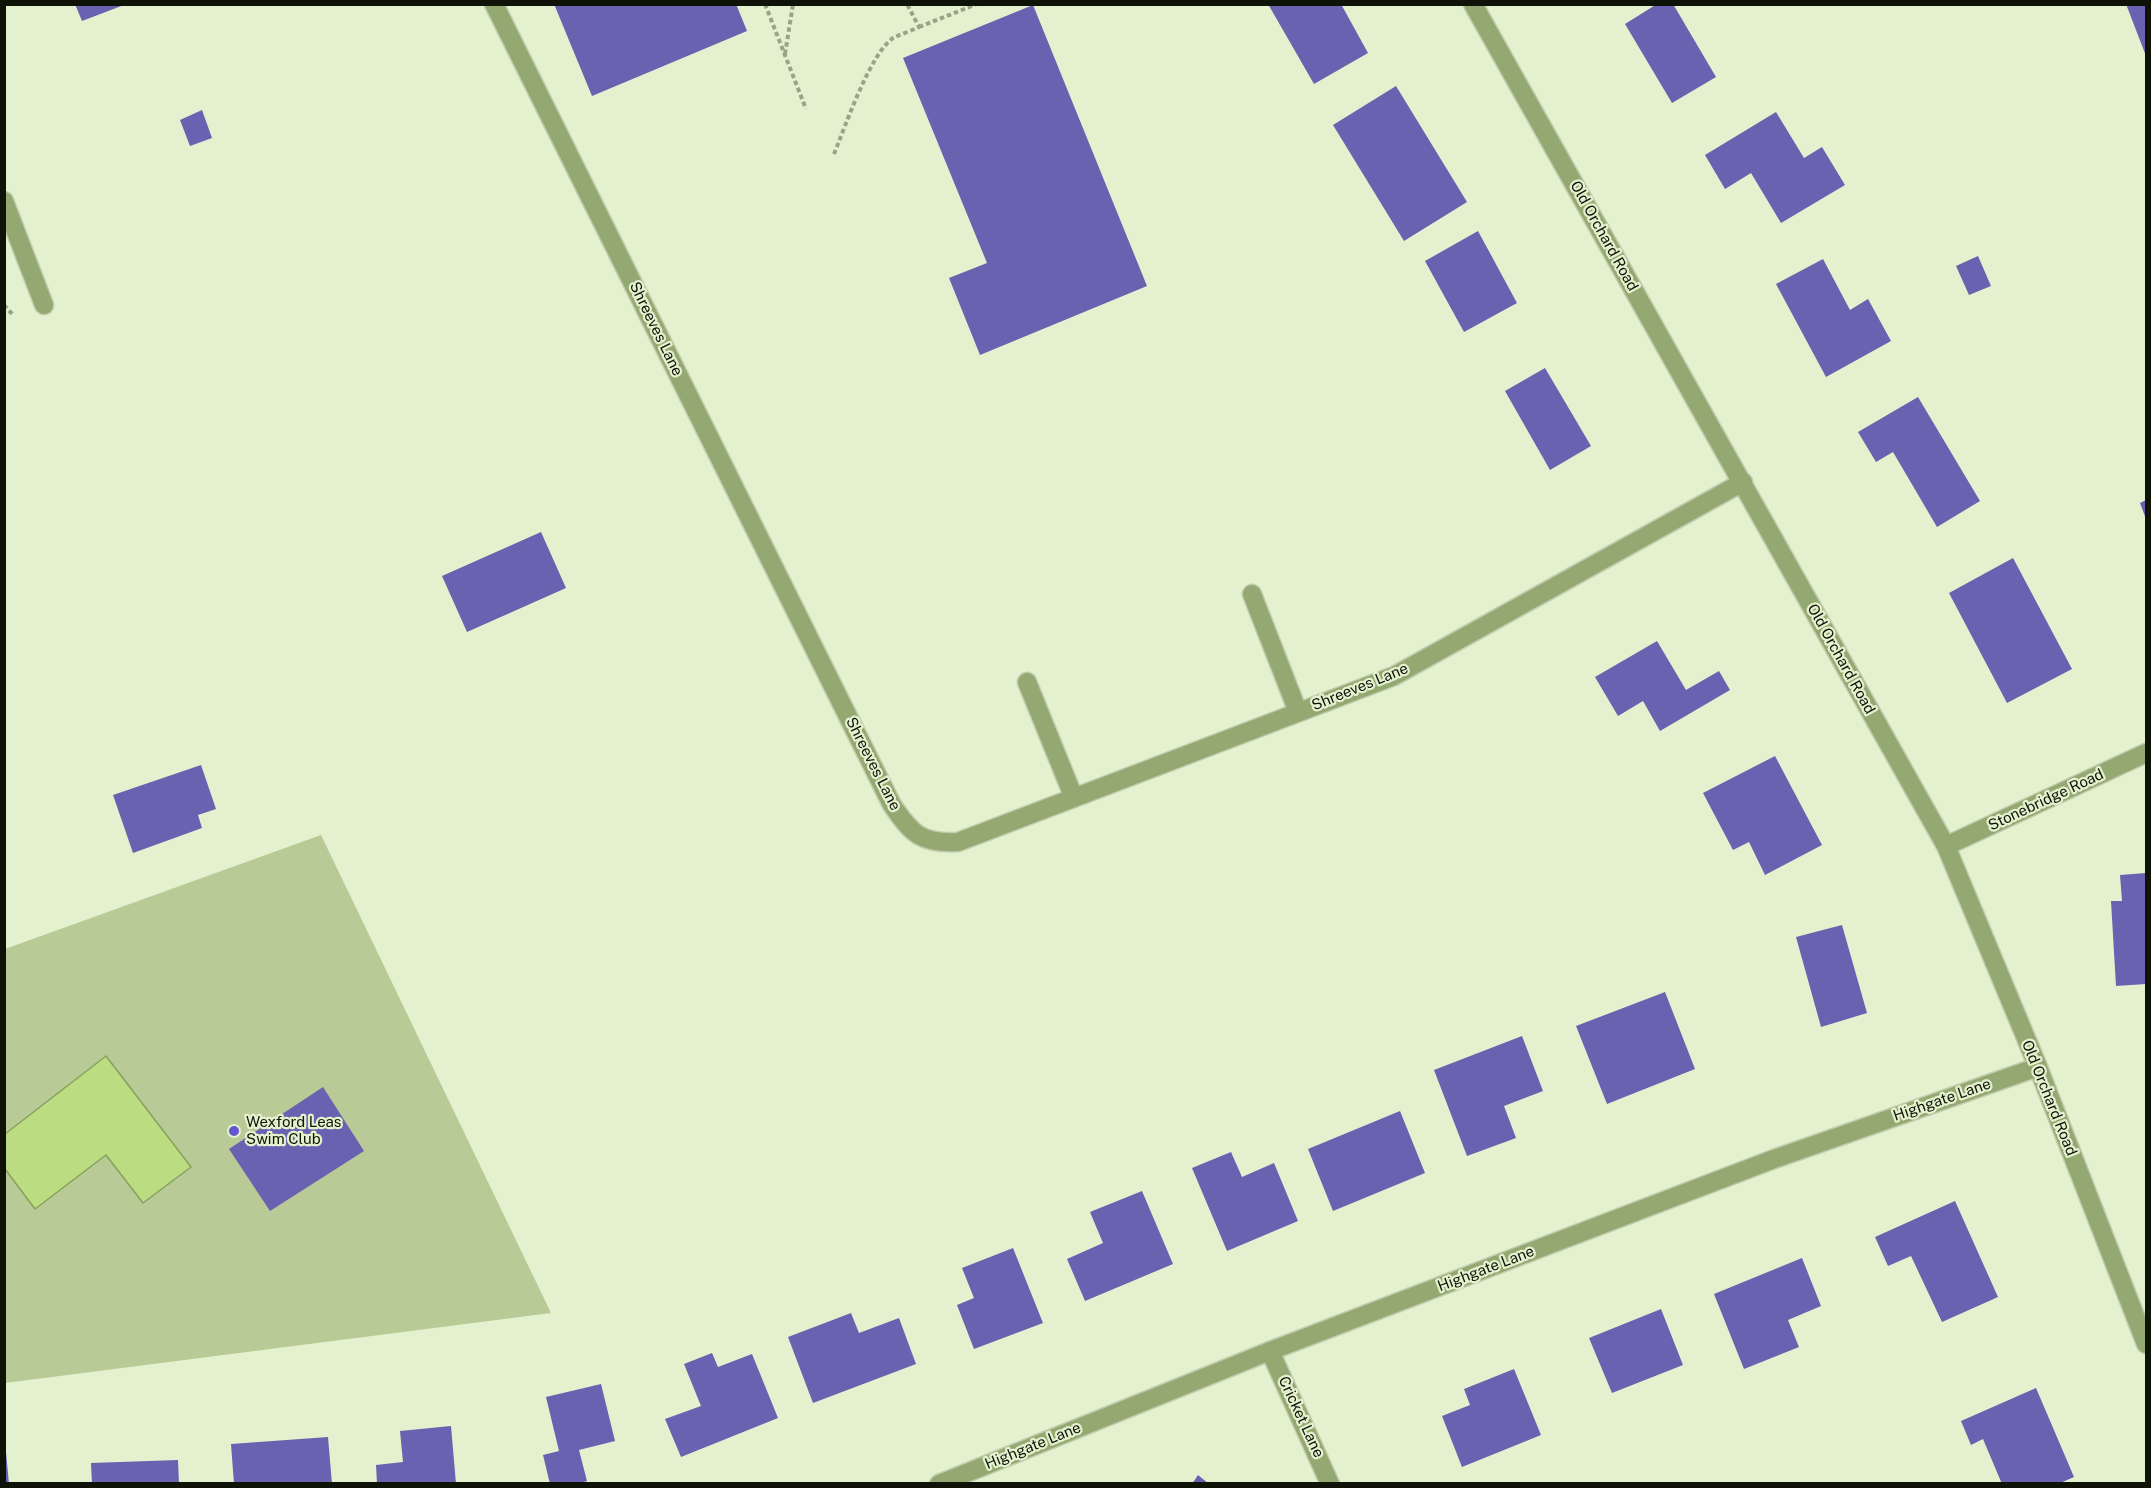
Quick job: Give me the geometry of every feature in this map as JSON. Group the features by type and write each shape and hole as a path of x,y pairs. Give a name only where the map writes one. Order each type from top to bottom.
{"street":[{"name":"Shreeves Lane","path":"494,4 892,805 908,828 923,837 940,843 958,842 1395,676 1743,482"},
{"name":"Old Orchard Road","path":"1473,4 1946,846 2038,1067 2146,1344"},
{"path":"4,201 44,305"},
{"path":"1252,594 1298,712"},
{"path":"1028,682 1074,798"},
{"name":"Stonebridge Road","path":"1946,846 2146,753"},
{"name":"Highgate Lane","path":"939,1484 1270,1351 1774,1159 2038,1067"},
{"name":"Cricket Lane","path":"1270,1351 1330,1484"}],"path":[{"path":"765,4 806,108"},
{"path":"785,55 793,4"},
{"path":"834,154 862,87 879,55 893,39 978,4"},
{"path":"909,6 919,27"},
{"path":"4,305 15,316"}],"shaded area":[{"name":"Wexford Leas Swim Club","path":"321,835 551,1313 5,1383 5,949"},
{"path":"106,1056 191,1167 143,1203 106,1155 35,1209 5,1169 5,1134"}],"building":[{"path":"75,4 124,4 124,5 82,21"},
{"path":"554,4 736,4 747,31 592,96"},
{"path":"1268,4 1341,4 1368,53 1314,84"},
{"path":"1657,4 1673,4 1716,77 1672,103 1625,24"},
{"path":"2126,4 2146,4 2146,56"},
{"path":"1033,5 1147,286 980,355 949,278 987,263 903,58"},
{"path":"1396,86 1467,202 1404,241 1333,125"},
{"path":"202,110 212,138 190,146 180,120"},
{"path":"1776,112 1804,158 1822,147 1845,185 1781,223 1751,173 1725,189 1705,155"},
{"path":"1478,231 1517,303 1464,332 1425,261"},
{"path":"1978,256 1991,286 1969,295 1956,266"},
{"path":"1823,259 1850,310 1868,299 1891,341 1826,377 1776,284"},
{"path":"1545,368 1591,446 1550,470 1505,391"},
{"path":"1918,397 1980,501 1937,527 1893,452 1876,462 1858,432"},
{"path":"2146,500 2146,519 2140,503"},
{"path":"541,532 566,588 467,632 442,576"},
{"path":"2013,558 2072,669 2007,703 1949,593"},
{"path":"1657,641 1686,690 1719,671 1730,690 1660,731 1643,701 1618,716 1595,677"},
{"path":"1775,756 1822,845 1765,875 1749,842 1733,850 1703,793"},
{"path":"201,765 216,809 198,815 202,828 133,853 113,795"},
{"path":"2146,873 2146,984 2116,986 2111,901 2122,901 2120,875"},
{"path":"1842,925 1867,1013 1821,1027 1796,937"},
{"path":"1665,992 1695,1069 1607,1104 1576,1026"},
{"path":"1522,1036 1543,1091 1504,1106 1516,1138 1467,1156 1434,1070"},
{"path":"323,1087 364,1151 270,1211 229,1149"},
{"path":"1400,1111 1425,1173 1333,1211 1308,1149"},
{"path":"1231,1152 1242,1177 1274,1163 1298,1221 1227,1251 1192,1168"},
{"path":"1142,1191 1173,1264 1085,1301 1067,1259 1103,1243 1090,1212"},
{"path":"1955,1201 1998,1297 1942,1322 1911,1256 1888,1266 1875,1237"},
{"path":"1013,1248 1043,1323 974,1349 957,1305 974,1298 962,1268"},
{"path":"1802,1258 1821,1306 1788,1320 1799,1347 1744,1369 1714,1294"},
{"path":"1661,1309 1683,1365 1612,1393 1589,1338"},
{"path":"851,1313 859,1333 899,1318 916,1364 813,1403 788,1337"},
{"path":"712,1353 718,1367 752,1354 778,1418 681,1457 665,1419 701,1406 684,1364"},
{"path":"1514,1369 1541,1435 1462,1467 1442,1416 1470,1405 1464,1389"},
{"path":"601,1384 615,1441 579,1450 587,1481 577,1484 550,1484 543,1455 559,1451 546,1397"},
{"path":"2036,1388 2074,1477 2058,1484 2002,1484 1983,1439 1971,1445 1961,1421"},
{"path":"451,1426 456,1484 377,1484 376,1465 403,1462 400,1431"},
{"path":"328,1437 332,1484 234,1484 231,1444"},
{"path":"4,1452 6,1452 9,1484 4,1484"},
{"path":"178,1460 179,1484 92,1484 91,1463"},
{"path":"1198,1475 1209,1484 1192,1484"}],"place":[{"name":"Wexford Leas Swim Club","path":"234,1131"}]}
